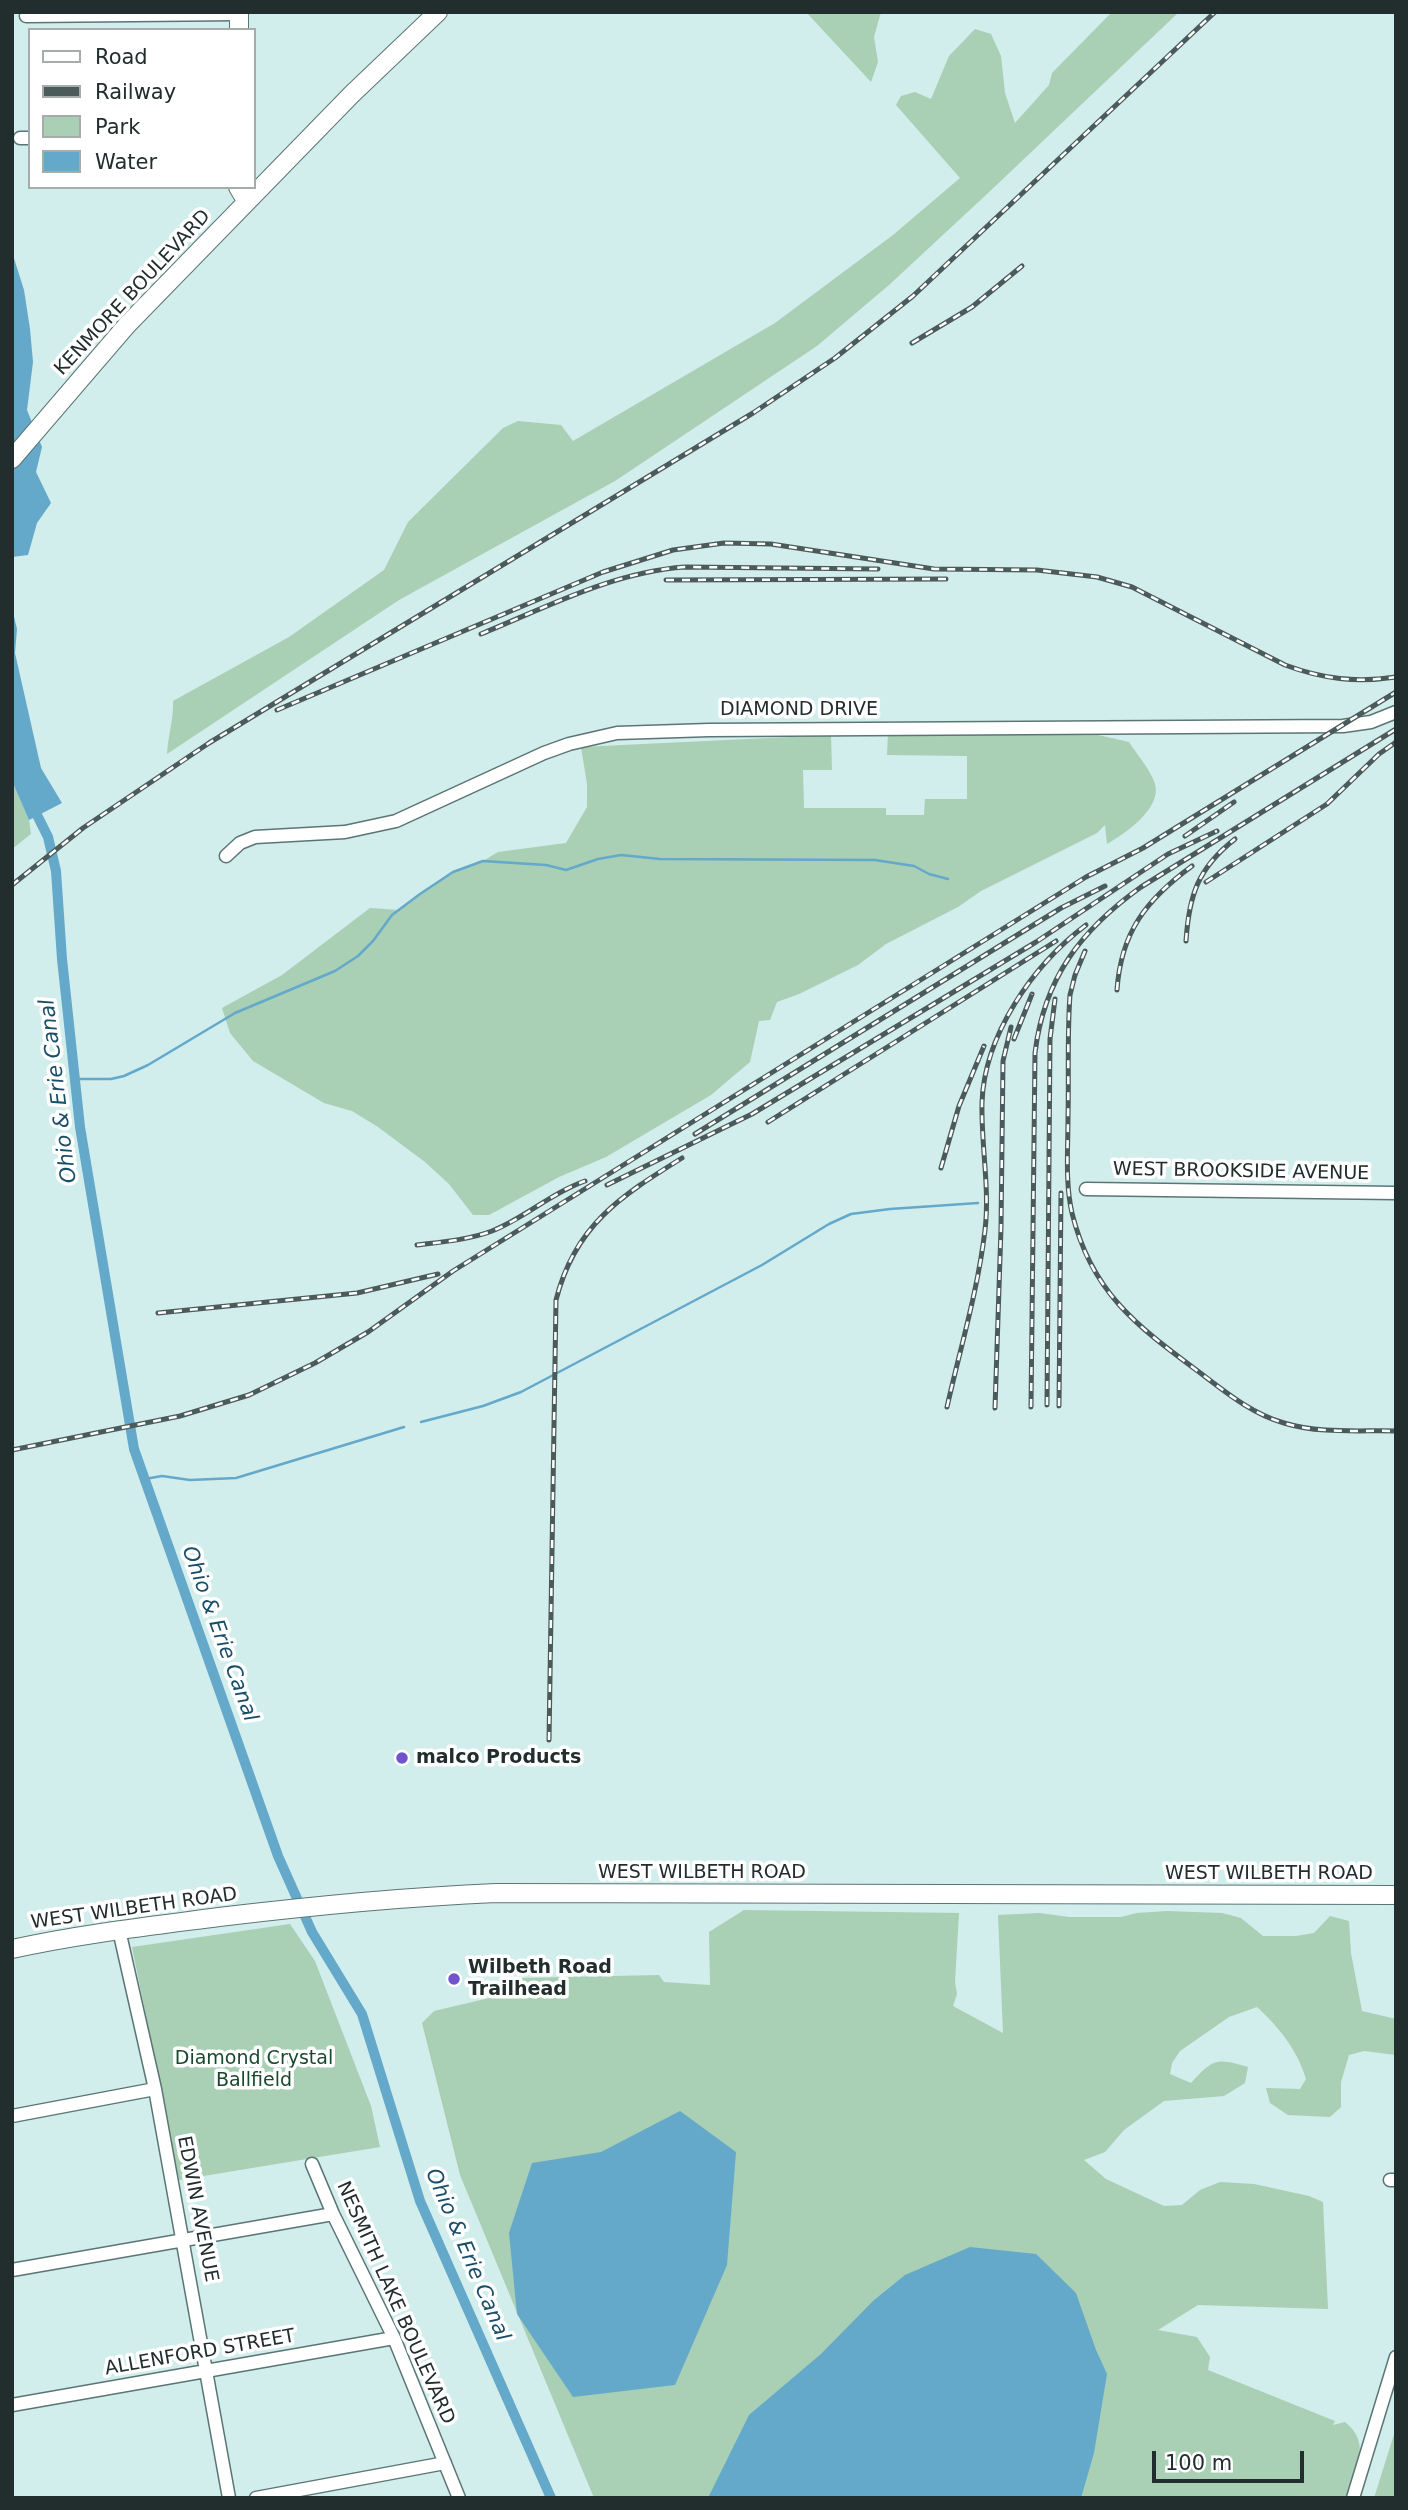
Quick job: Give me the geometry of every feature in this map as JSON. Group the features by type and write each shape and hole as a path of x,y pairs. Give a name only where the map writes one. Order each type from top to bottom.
{"main road":[{"name":"KENMORE BOULEVARD","path":"256,183 438,12"},
{"name":"KENMORE BOULEVARD","path":"12,459 243,195"},
{"name":"WEST WILBETH ROAD","path":"12,1949 119,1930 332,1903 496,1893 1396,1895"}],"street":[{"path":"26,16 239,19"},
{"name":"DIAMOND DRIVE","path":"226,856 240,843 255,837 345,832 396,821 544,753 617,733 709,730 1343,726 1362,725 1396,712"},
{"name":"WEST BROOKSIDE AVENUE","path":"1086,1189 1396,1193"},
{"name":"EDWIN AVENUE","path":"119,1930 155,2089 229,2498"},
{"path":"12,2116 155,2089"},
{"name":"NESMITH LAKE BOULEVARD","path":"312,2164 333,2214 394,2337 459,2498"},
{"path":"12,2270 333,2214"},
{"name":"ALLENFORD STREET","path":"12,2405 394,2337"},
{"path":"1353,2498 1396,2357"},
{"path":"256,2498 445,2463"}],"green space":[{"path":"806,12 881,12 874,37 878,62 871,82"},
{"path":"1112,12 1179,12 889,285 817,346 615,481 399,600 167,754 173,701 289,637 384,570 408,522 503,428 518,421 561,425 573,441 775,323 893,235 960,178 896,105 901,96 915,92 931,99 949,56 975,29 991,34 1001,56 1005,93 1015,123 1049,85 1052,73"},
{"path":"888,734 1098,735 1129,742 1151,774 1156,793 1153,803 1140,820 1107,844 1105,825 1097,833 981,891 958,907 886,944 858,965 777,1002 770,1020 759,1021 750,1062 711,1095 606,1157 559,1177 489,1215 473,1215 449,1184 425,1162 378,1127 352,1111 324,1103 253,1061 230,1033 222,1008 282,975 370,908 399,910 453,872 483,861 498,852 566,843 587,807 587,784 581,747 831,735 832,770 803,770 804,808 886,808 886,815 924,815 925,799 967,799 967,756 887,755"},
{"path":"12,781 29,820 31,834 12,849"},
{"path":"744,1910 959,1913 955,1982 957,1994 953,2006 1003,2033 998,1915 1039,1913 1069,1917 1121,1917 1167,1911 1222,1913 1241,1918 1263,1936 1314,1933 1330,1916 1349,1921 1351,1953 1362,2011 1396,2019 1396,2055 1364,2051 1349,2055 1341,2082 1341,2107 1330,2117 1288,2115 1270,2103 1266,2088 1300,2089 1306,2079 1287,2040 1257,2007 1229,2017 1180,2051 1172,2063 1170,2074 1191,2083 1216,2062 1229,2062 1248,2067 1245,2083 1224,2096 1164,2101 1124,2130 1105,2152 1084,2160 1106,2179 1164,2206 1182,2205 1200,2190 1220,2182 1254,2184 1309,2196 1323,2202 1328,2309 1198,2305 1158,2330 1197,2337 1210,2357 1208,2370 1335,2421 1333,2425 1345,2422 1353,2430 1360,2448 1357,2468 1347,2498 594,2498 460,2175 422,2023 434,2011 515,1992 519,1978 659,1975 664,1982 710,1985 709,1932"},
{"name":"Diamond Crystal Ballfield","path":"290,1924 315,1961 371,2106 380,2147 179,2180 132,1947"},
{"path":"1396,2428 1396,2498 1374,2498"}],"water":[{"path":"12,252 24,290 30,329 33,362 27,410 42,447 36,472 51,503 37,523 28,555 12,557"},
{"path":"12,608 17,629 15,653 41,768 62,803 29,820 12,781"},
{"path":"680,2111 736,2152 727,2265 675,2385 573,2397 517,2314 509,2233 532,2163 601,2152"},
{"path":"970,2247 1036,2254 1076,2293 1107,2374 1094,2453 1081,2498 708,2498 749,2415 821,2354 873,2301 905,2275"}],"waterway":[{"name":"Ohio & Erie Canal","path":"32,805 48,837 56,871 62,959 80,1127 134,1449 278,1856 312,1932 362,2014 420,2201 551,2498"},
{"path":"75,1079 111,1079 124,1076 148,1065 235,1013 335,971 358,956 392,915 420,894 453,872 483,861 546,865 566,870 598,859 621,855 660,859 875,860 914,866 929,874 948,879"},
{"path":"421,1422 483,1406 521,1392 762,1265 829,1224 851,1214 978,1203"},
{"path":"145,1479 162,1476 190,1480 236,1478 404,1427"}],"railway":[{"path":"12,885 83,828 209,743 753,413 835,358 913,296 1215,12"},
{"path":"912,343 972,307 1022,266"},
{"path":"277,710 603,572 673,550 724,543 771,544 934,569 1037,570 1097,577 1132,587 1299,670 1353,680 1396,677"},
{"path":"481,634 581,592 658,570 685,567 878,569"},
{"path":"666,580 946,579"},
{"path":"12,1450 180,1416 249,1395 315,1363 368,1332 453,1271 1086,877 1143,848 1396,692"},
{"path":"1031,1407 1035,1053 1047,1001 1057,979 1083,939 1120,903 1141,887 1396,729"},
{"path":"1206,882 1327,804 1379,754 1396,742"},
{"path":"1185,836 1234,802"},
{"path":"607,1185 752,1114 1036,942 1168,854 1217,831"},
{"path":"1186,941 1190,910 1198,884 1212,861 1235,839"},
{"path":"1117,990 1124,951 1139,919 1161,892 1192,866"},
{"path":"695,1134 1061,908 1105,886"},
{"path":"947,1407 973,1297 985,1230 982,1103 992,1052 1002,1027 1030,981 1066,941 1086,925"},
{"path":"768,1122 1056,941"},
{"path":"1085,951 1070,995 1068,1178 1072,1213 1081,1242 1106,1288 1139,1325 1251,1409 1284,1423 1311,1429 1396,1431"},
{"path":"1014,1039 1032,994"},
{"path":"1047,1405 1050,1039 1055,999"},
{"path":"995,1408 1003,1061 1011,1027"},
{"path":"941,1168 959,1106 984,1046"},
{"path":"549,1740 556,1300 564,1274 575,1252 603,1215 639,1186 682,1158"},
{"path":"417,1245 464,1239 492,1231 585,1181"},
{"path":"1059,1406 1061,1193"},
{"path":"158,1313 357,1293 438,1274"}],"place":[{"name":"malco Products","path":"402,1758"},
{"name":"Wilbeth Road Trailhead","path":"454,1979"}]}
